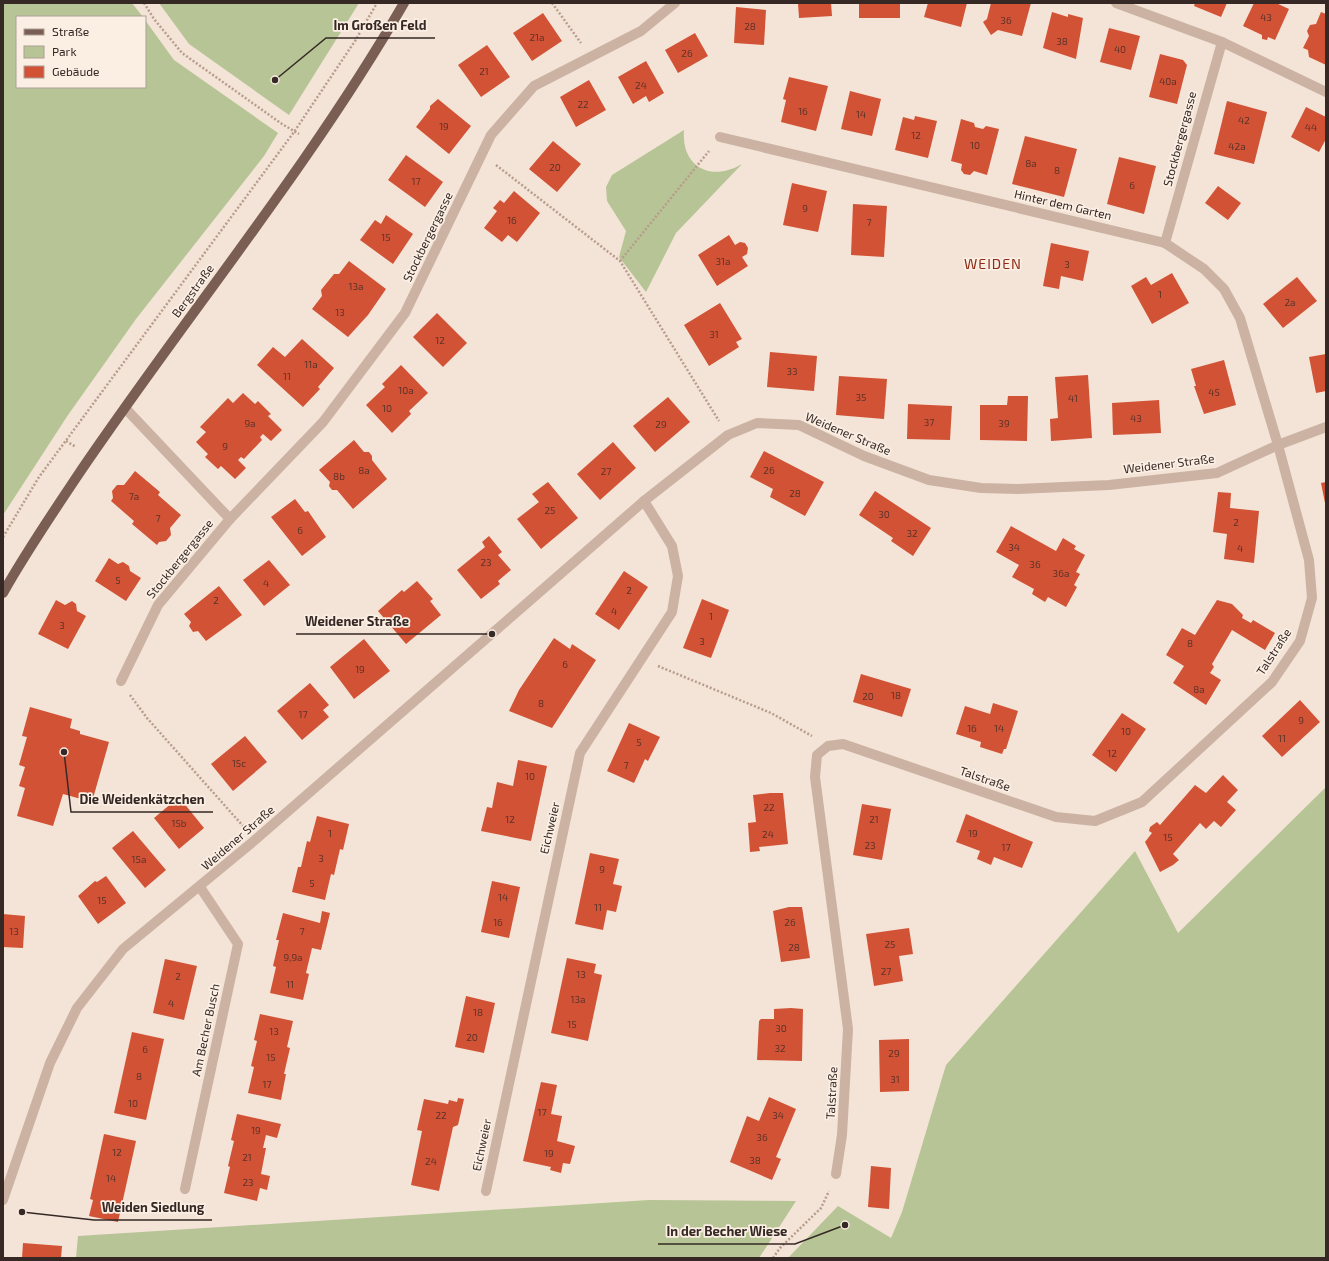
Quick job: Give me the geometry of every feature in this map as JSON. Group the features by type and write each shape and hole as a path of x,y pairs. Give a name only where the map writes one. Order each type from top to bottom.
{"main road":[{"name":"Bergstraße","path":"3,593 23,558 125,408 316,142 381,42 404,3"}],"street":[{"name":"Stockbergergasse","path":"121,681 158,605 230,519 323,422 405,314 491,135 534,86 641,31 675,3"},
{"path":"1116,3 1222,42 1326,92"},
{"name":"Stockbergergasse","path":"1165,243 1222,42"},
{"name":"Hinter dem Garten","path":"720,137 1165,243 1204,269 1224,289 1240,318 1278,445"},
{"name":"Stockbergergasse","path":"125,408 230,519"},
{"name":"Weidener Straße","path":"3,1200 50,1063 77,1008 123,949 200,887 255,840 644,501 728,435 757,423 799,425 864,456 929,480 982,488 1018,489 1109,485 1217,473 1278,445 1326,427"},
{"name":"Talstraße","path":"836,1174 842,1135 848,1029 815,777 817,756 828,746 843,744 1056,817 1095,821 1142,802 1272,682 1300,641 1312,598 1309,560 1278,445"},
{"name":"Eichweier","path":"486,1190 580,753 672,612 678,576 672,546 644,501"},
{"name":"Am Becher Busch","path":"185,1189 238,944 200,887"}],"path":[{"path":"144,3 154,19 182,53 294,132 316,142"},
{"path":"3,537 39,477 294,132 355,41 377,3"},
{"path":"552,3 590,56"},
{"path":"620,261 720,137"},
{"path":"482,154 620,261 728,435"},
{"path":"641,659 771,714 828,746"},
{"path":"121,681 147,718 255,840"},
{"path":"773,1258 780,1248 821,1208 836,1174"}],"green space":[{"path":"3,3 132,3 142,16 16,16 16,88 146,88 146,21 174,60 278,133 264,156 136,319 68,415 3,515"},
{"path":"159,3 359,3 289,115 189,44"},
{"path":"684,130 684,143 688,154 693,162 701,168 720,172 742,164 676,233 646,292 619,257 626,231 607,201 606,187 612,175"},
{"path":"1326,787 1326,1258 788,1258 838,1206 891,1238 902,1212 946,1065 1135,851 1178,933"},
{"path":"649,1200 796,1201 759,1258 76,1258 78,1236"}],"building":[{"path":"798,3 831,3 832,16 799,18"},
{"path":"859,3 900,3 900,18 859,18"},
{"path":"928,3 967,3 961,27 924,17"},
{"path":"991,3 1031,3 1022,36 998,30 991,35 983,22 987,19"},
{"path":"1195,3 1227,3 1221,17 1194,6"},
{"path":"1254,3 1276,3 1289,9 1275,40 1268,37 1267,40 1262,39 1262,35 1243,26"},
{"path":"736,7 766,10 764,45 734,43"},
{"path":"1052,12 1068,17 1068,14 1083,18 1076,59 1043,48"},
{"path":"1321,12 1326,14 1326,65 1309,57 1308,50 1303,48 1309,36 1307,31 1310,25 1316,24"},
{"path":"543,13 562,41 532,61 513,33"},
{"path":"1109,28 1140,36 1131,70 1100,62"},
{"path":"695,33 708,56 678,73 665,50"},
{"path":"487,45 510,77 481,97 458,65"},
{"path":"1160,54 1183,60 1187,65 1177,104 1149,97"},
{"path":"646,61 664,93 649,102 646,96 633,104 618,77"},
{"path":"789,77 828,86 816,131 781,122 786,100 783,99"},
{"path":"589,80 606,110 576,127 560,97"},
{"path":"850,91 881,99 872,136 841,129"},
{"path":"438,99 471,126 449,154 416,127 430,109 430,106"},
{"path":"1227,101 1267,112 1254,164 1214,154"},
{"path":"1306,107 1326,117 1326,139 1319,152 1291,137"},
{"path":"915,116 937,121 928,158 895,150 903,117 914,120"},
{"path":"961,119 974,123 975,127 983,129 986,126 999,129 987,175 974,171 970,175 964,174 961,170 962,164 951,161"},
{"path":"1025,136 1077,149 1064,197 1012,184"},
{"path":"553,141 581,164 557,192 529,169"},
{"path":"406,155 443,182 425,207 388,180"},
{"path":"1119,157 1156,166 1144,214 1107,204"},
{"path":"792,183 827,191 818,232 783,225"},
{"path":"1218,186 1241,203 1228,220 1205,203"},
{"path":"514,191 540,213 517,242 508,235 502,242 484,228 497,211 493,208 500,200 504,203"},
{"path":"853,204 887,206 884,257 851,255"},
{"path":"386,215 413,234 393,264 360,240 375,220 381,224"},
{"path":"729,235 735,245 740,242 745,243 748,248 747,254 742,257 748,266 717,286 698,255"},
{"path":"1051,243 1089,251 1083,281 1061,276 1059,289 1043,286"},
{"path":"349,261 386,289 368,315 348,337 312,309 322,296 321,290 334,274 339,274"},
{"path":"1172,273 1189,303 1152,324 1131,286 1146,277 1151,285"},
{"path":"1297,277 1317,301 1283,328 1263,304"},
{"path":"720,303 742,339 736,342 739,347 709,366 684,325"},
{"path":"437,313 467,343 443,367 413,337"},
{"path":"302,339 334,368 318,387 320,389 303,407 257,365 273,347 285,357"},
{"path":"770,352 817,356 814,391 767,387"},
{"path":"1326,354 1326,391 1316,393 1309,357"},
{"path":"1224,360 1236,405 1204,414 1194,386 1196,386 1191,369"},
{"path":"401,365 428,393 409,411 411,414 392,433 366,405 385,387 382,384"},
{"path":"1088,375 1092,438 1051,441 1050,419 1058,418 1055,377"},
{"path":"839,376 887,379 884,419 836,415"},
{"path":"243,393 255,404 258,401 271,414 268,416 282,430 271,441 263,434 260,437 262,440 244,459 241,457 238,460 246,468 235,479 221,466 218,469 205,457 208,454 196,442 206,432 200,427 228,398 233,403"},
{"path":"1008,396 1028,396 1027,441 980,440 980,405 1007,405"},
{"path":"668,397 690,422 655,452 633,426"},
{"path":"1159,400 1161,433 1113,435 1112,403"},
{"path":"908,404 952,406 950,440 907,439"},
{"path":"354,440 364,452 369,452 372,456 372,460 387,479 353,509 337,490 332,490 329,486 330,482 319,470"},
{"path":"613,442 636,468 600,500 577,474"},
{"path":"764,451 824,482 805,516 770,497 773,489 750,477"},
{"path":"135,471 160,492 158,495 181,515 170,528 171,535 166,541 159,542 157,545 132,524 134,521 111,501 113,498 112,491 117,485 124,485"},
{"path":"548,482 578,518 541,549 517,519 539,502 532,494"},
{"path":"1326,482 1326,503 1325,503 1321,483"},
{"path":"875,491 931,528 913,556 891,541 893,538 859,515"},
{"path":"1218,492 1231,493 1230,508 1259,511 1254,563 1224,559 1227,534 1213,532"},
{"path":"295,499 305,512 308,511 326,537 302,556 271,517"},
{"path":"1011,526 1056,551 1063,538 1076,546 1074,549 1085,555 1076,572 1080,574 1074,585 1077,587 1066,607 1048,597 1045,602 1032,594 1034,589 1012,577 1019,565 996,552"},
{"path":"489,536 502,552 498,555 511,570 498,581 500,584 481,599 457,570 485,547 482,542"},
{"path":"109,558 118,564 123,562 129,566 130,571 141,578 126,601 95,581"},
{"path":"269,560 290,585 264,606 243,580"},
{"path":"624,571 648,587 619,630 595,614"},
{"path":"417,581 433,599 430,601 441,615 406,644 378,611 402,590 404,592"},
{"path":"219,586 242,615 206,641 198,631 193,632 189,626 191,622 184,614"},
{"path":"702,599 729,610 711,658 683,648"},
{"path":"56,600 65,605 72,601 76,604 77,611 86,616 68,649 38,634"},
{"path":"1217,600 1232,604 1243,615 1242,618 1251,623 1253,620 1275,633 1265,650 1232,630 1212,664 1214,667 1210,673 1221,680 1206,705 1173,683 1184,666 1166,655 1182,628 1195,635"},
{"path":"554,638 570,649 572,644 596,660 552,728 509,711 519,690"},
{"path":"364,639 390,671 354,699 330,667"},
{"path":"861,674 911,689 902,717 853,702"},
{"path":"310,683 329,705 323,710 329,717 302,740 277,711"},
{"path":"1300,700 1320,722 1282,757 1262,736"},
{"path":"993,703 1018,711 1006,749 1004,749 1002,754 980,747 981,742 956,734 965,706 990,714"},
{"path":"30,707 72,719 70,728 80,731 80,734 109,742 92,802 63,794 53,826 17,816 25,788 19,786 25,767 19,765 27,737 22,736"},
{"path":"1122,713 1146,729 1116,772 1092,755"},
{"path":"629,723 660,737 648,761 645,759 634,783 607,771"},
{"path":"245,736 267,762 233,791 211,764"},
{"path":"518,760 547,766 531,841 481,831 487,807 492,808 497,782 513,786"},
{"path":"1223,775 1238,790 1227,802 1236,810 1221,827 1214,821 1206,829 1200,823 1173,854 1179,860 1160,872 1145,842 1152,833 1149,831 1150,827 1157,822 1160,825 1195,785 1206,793"},
{"path":"783,793 788,844 759,847 760,851 750,852 748,823 756,822 753,795"},
{"path":"179,797 204,828 179,849 154,818"},
{"path":"862,804 891,809 882,860 853,855"},
{"path":"966,814 1033,842 1022,868 994,857 991,865 977,859 980,851 956,842"},
{"path":"317,816 349,824 343,850 340,849 334,875 331,874 325,900 292,892 298,867 301,867 307,841 310,842"},
{"path":"133,831 166,870 145,888 112,848"},
{"path":"590,853 619,859 613,884 622,886 616,912 607,910 603,930 575,924"},
{"path":"106,876 126,903 98,924 78,896 95,881 97,882"},
{"path":"492,881 520,887 509,938 481,932"},
{"path":"789,907 802,907 810,958 781,962 773,911"},
{"path":"322,911 330,913 321,950 312,948 306,973 309,974 303,1000 270,993 276,967 273,966 279,940 276,940 283,913 320,923"},
{"path":"3,914 25,916 23,948 3,947"},
{"path":"909,928 913,954 899,956 903,981 874,986 866,934"},
{"path":"567,958 596,964 594,973 602,975 588,1041 551,1033"},
{"path":"165,959 197,966 184,1020 153,1013"},
{"path":"466,996 495,1003 484,1053 455,1047"},
{"path":"774,1009 803,1009 802,1061 757,1060 759,1021 761,1019 774,1019"},
{"path":"260,1014 293,1021 287,1047 290,1048 284,1074 286,1074 281,1100 248,1093 254,1067 251,1066 257,1041 254,1040"},
{"path":"132,1032 164,1039 146,1120 114,1113"},
{"path":"909,1039 909,1091 880,1092 879,1040"},
{"path":"541,1082 557,1085 551,1114 562,1116 557,1141 575,1146 570,1164 563,1163 561,1173 550,1170 551,1167 523,1161"},
{"path":"769,1097 796,1109 776,1157 781,1159 772,1180 730,1162 747,1116 759,1121"},
{"path":"458,1098 464,1099 458,1125 453,1127 439,1191 411,1185 422,1131 417,1130 424,1099 448,1104 449,1100 457,1102"},
{"path":"237,1114 281,1124 277,1138 266,1135 263,1148 266,1148 261,1174 270,1176 267,1190 260,1188 257,1201 224,1193 234,1141 231,1140"},
{"path":"104,1134 136,1141 118,1222 89,1216 93,1200 90,1199"},
{"path":"871,1166 891,1168 889,1209 868,1207"},
{"path":"23,1243 62,1246 61,1258 22,1258"}],"place":[{"name":"Im Großen Feld","path":"275,80"},
{"name":"Weidener Straße","path":"492,634"},
{"name":"Die Weidenkätzchen","path":"64,752"},
{"name":"Weiden Siedlung","path":"22,1212"},
{"name":"In der Becher Wiese","path":"845,1225"}],"district":[{"name":"WEIDEN","path":"993,264"}]}
